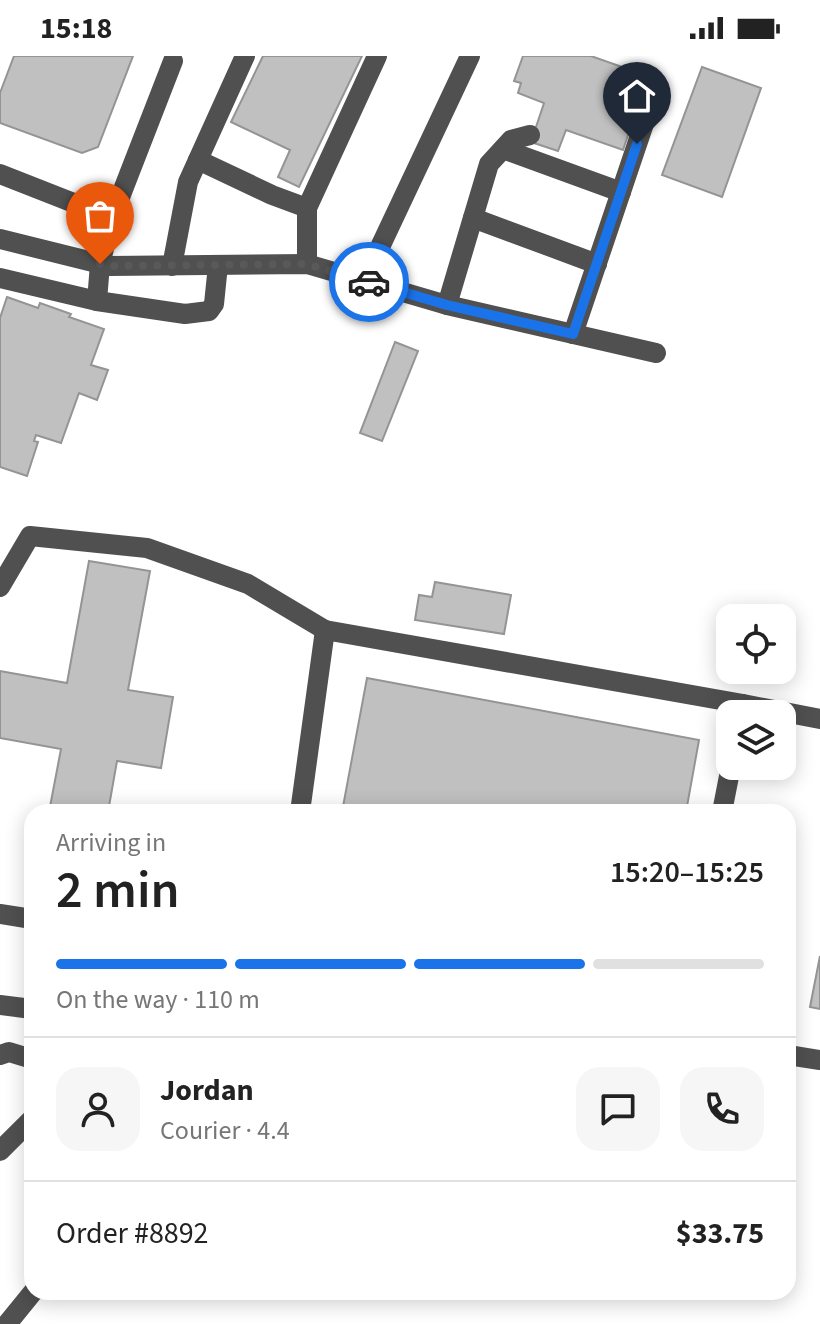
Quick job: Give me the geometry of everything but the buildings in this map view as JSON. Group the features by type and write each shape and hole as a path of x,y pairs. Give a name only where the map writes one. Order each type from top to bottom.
{"street":[{"path":"307,264 307,208 377,56"},
{"path":"364,281 470,56"},
{"path":"97,301 100,264 112,218 173,61"},
{"path":"172,266 188,182 238,62"},
{"path":"573,334 653,97"},
{"path":"447,305 489,164 511,140 530,135"},
{"path":"503,149 621,192"},
{"path":"198,160 307,208"},
{"path":"0,174 112,218"},
{"path":"473,218 597,264"},
{"path":"0,239 109,266 307,264 447,305 656,353"},
{"path":"0,278 97,301 185,314 209,311 214,304 218,265"},
{"path":"0,587 30,536 147,548 248,584 325,630 716,704"},
{"path":"301,804 325,630"},
{"path":"796,716 820,719"},
{"path":"724,804 728,780"},
{"path":"0,914 24,918"},
{"path":"0,1005 24,1008"},
{"path":"0,1055 9,1052 24,1057"},
{"path":"796,1056 820,1060"},
{"path":"0,1151 24,1127"},
{"path":"7,1324 26,1300"}],"way so far":[{"path":"100,264 307,264 369,282"}],"route":[{"path":"369,282 447,305 573,334 637,144"}]}
